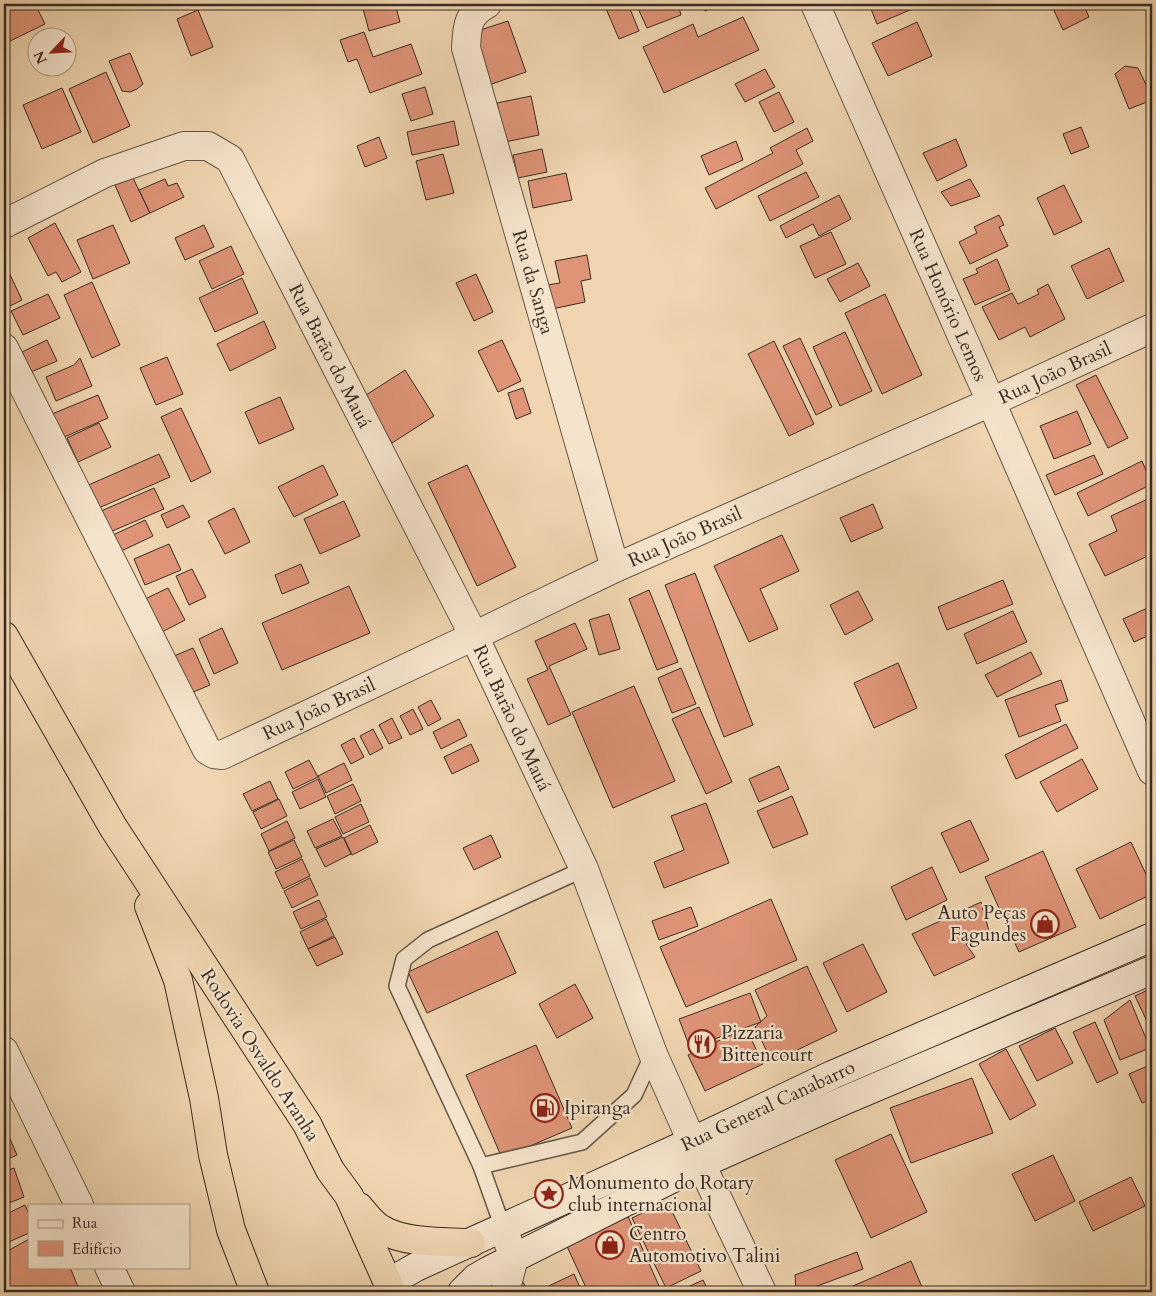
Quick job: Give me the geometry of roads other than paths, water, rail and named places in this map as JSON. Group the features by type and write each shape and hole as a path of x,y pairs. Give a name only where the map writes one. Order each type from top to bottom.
{"highway":[{"name":"Rodovia Osvaldo Aranha","path":"4,636 113,827 307,1124 330,1170 349,1196 385,1289"},
{"name":"Rodovia Osvaldo Aranha","path":"113,827 148,903 178,980 204,1098 213,1155 231,1230 255,1292"},
{"path":"349,1196 381,1230 412,1239 471,1243"}],"street":[{"name":"Rua da Sanga","path":"487,4 477,9 467,25 466,48 615,568"},
{"name":"Rua Honório Lemos","path":"815,4 992,402 1152,771"},
{"name":"Rua Barão do Mauá","path":"4,224 105,173 184,146 208,146 230,159 474,636 584,868 653,1054 696,1153 762,1292"},
{"name":"Rua João Brasil","path":"4,348 208,750 214,754 222,755 615,568 992,402 1152,328"},
{"name":"Rua General Canabarro","path":"462,1292 476,1278 832,1075 1152,937"},
{"name":"Rua General Canabarro","path":"385,1289 416,1267 503,1228 696,1153 843,1102 1152,970"},
{"path":"1007,1000 1019,1026"},
{"path":"4,1051 79,1204"},
{"path":"832,1075 843,1102"},
{"path":"503,1228 514,1258 505,1292"},
{"path":"109,1268 121,1292"}],"lane":[{"path":"503,1228 481,1166 397,986 404,959 428,940 584,868"},
{"path":"481,1166 582,1142 634,1095 653,1054"}],"place":[{"name":"Auto Peças Fagundes","path":"1045,924"},
{"name":"Pizzaria Bittencourt","path":"702,1044"},
{"name":"Ipiranga","path":"545,1108"},
{"name":"Monumento do Rotary club internacional","path":"549,1194"},
{"name":"Centro Automotivo Talini","path":"610,1245"}]}
